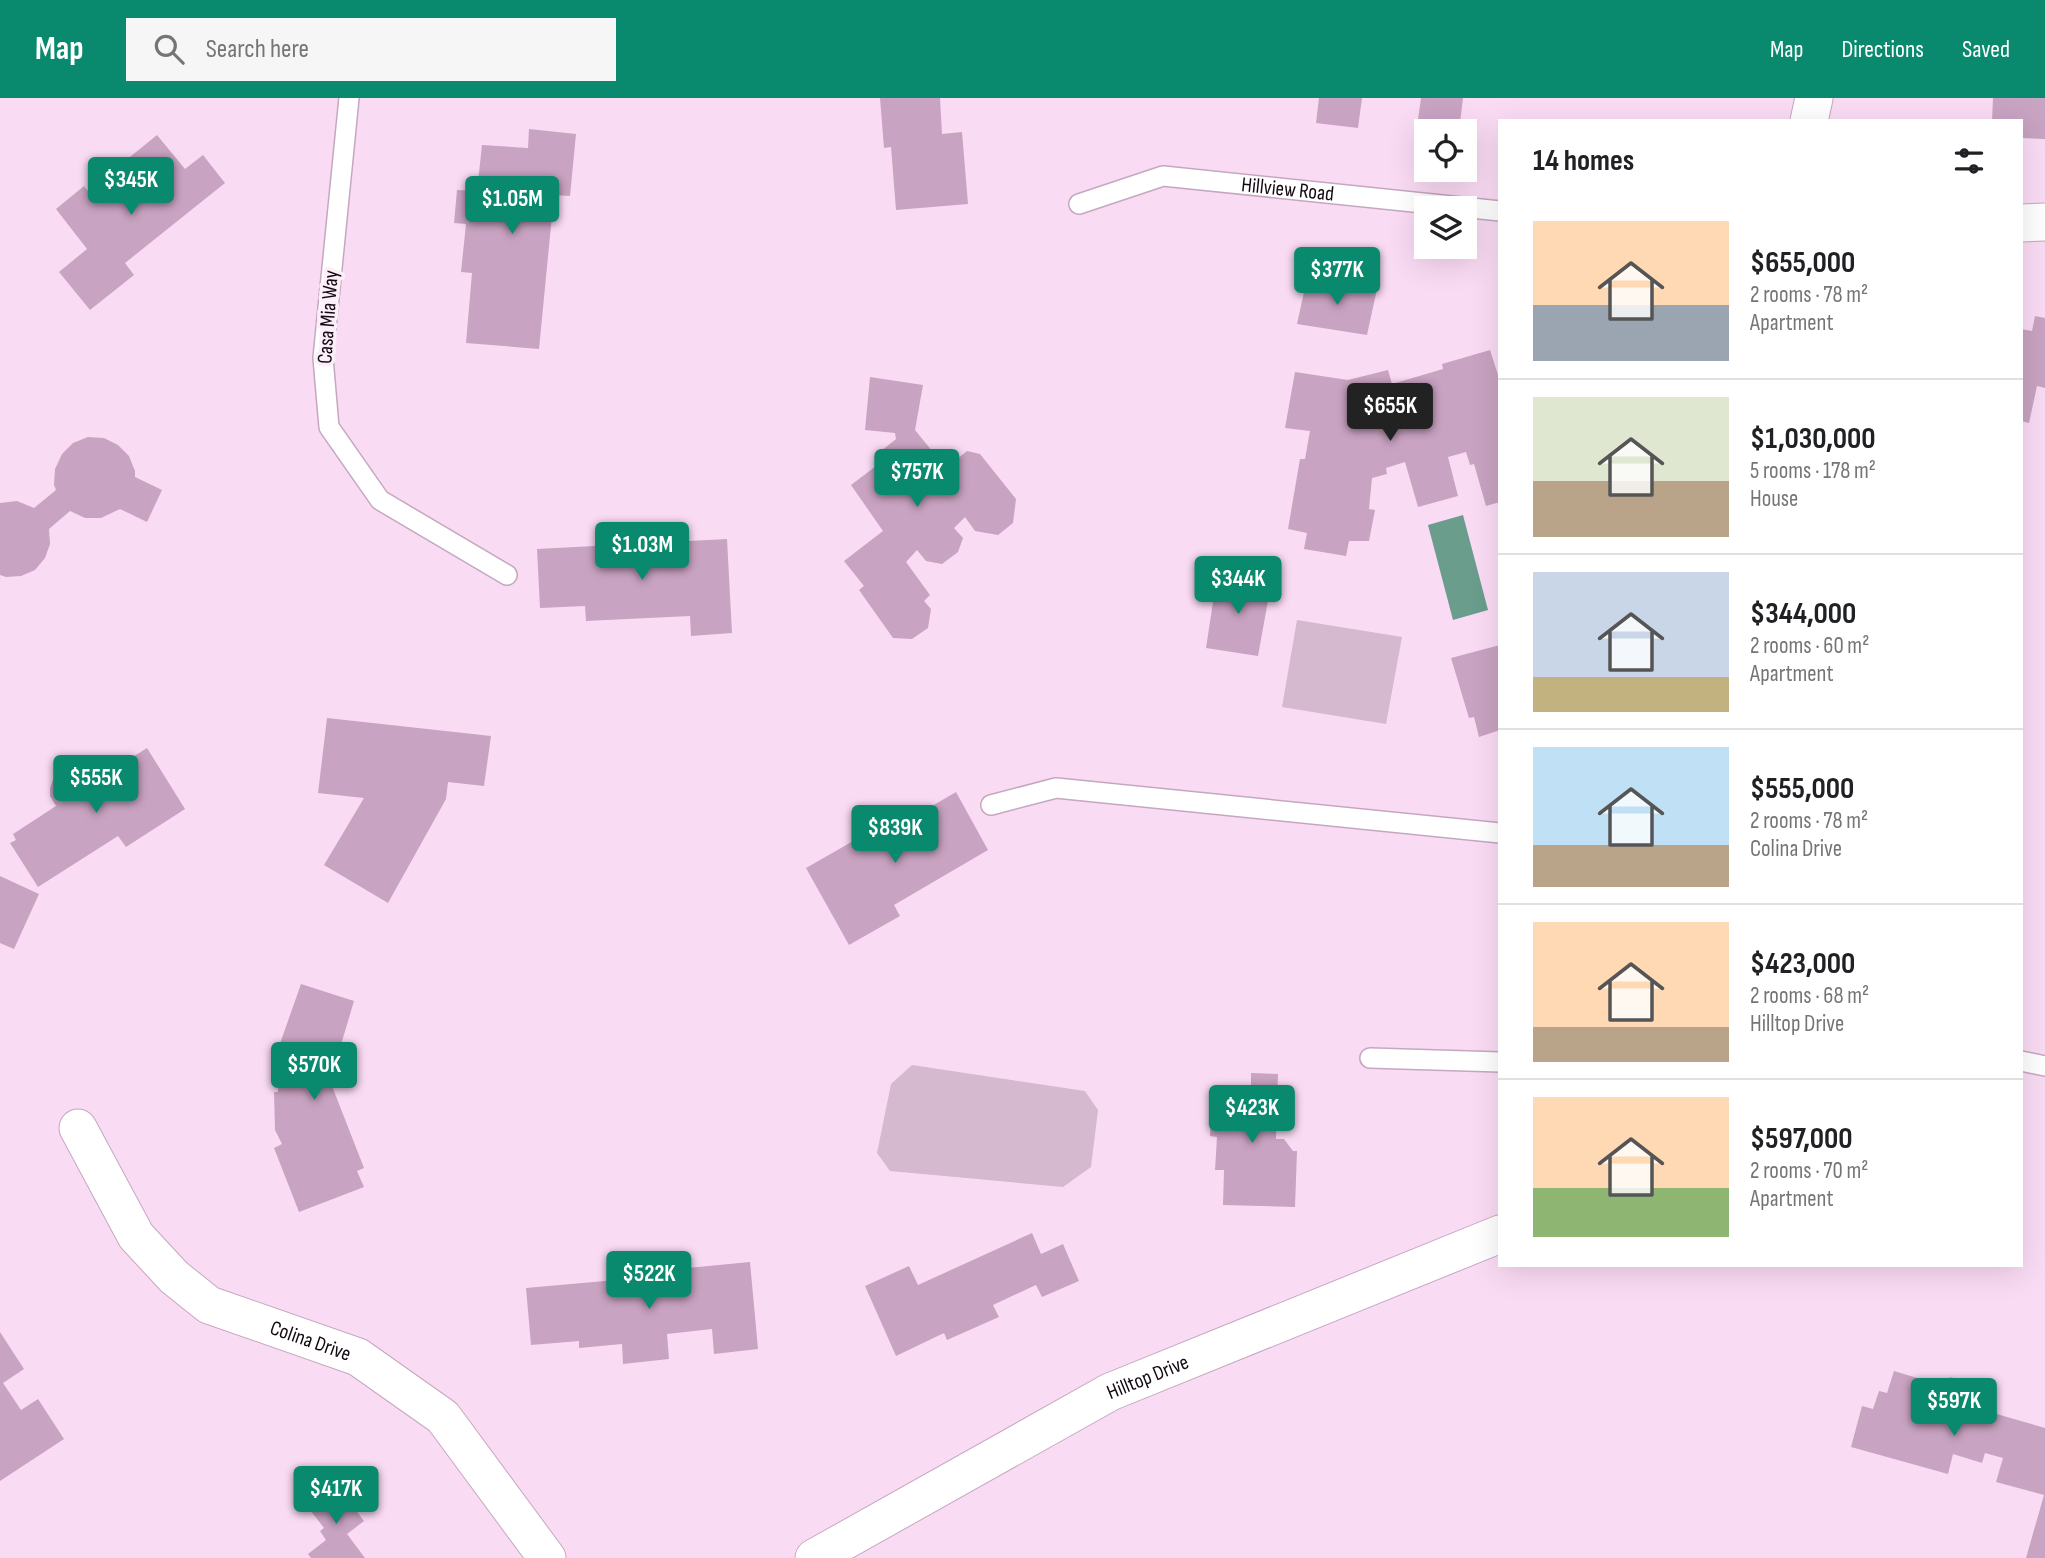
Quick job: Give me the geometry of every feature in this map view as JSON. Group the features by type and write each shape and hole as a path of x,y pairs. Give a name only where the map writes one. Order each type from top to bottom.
{"street":[{"path":"1809,119 1814,98"},
{"path":"2023,223 2045,222"},
{"name":"Colina Drive","path":"78,1128 136,1236 174,1277 209,1305 358,1357 443,1417 547,1558"},
{"name":"Hilltop Drive","path":"814,1558 1110,1392 1498,1235"}],"lane":[{"name":"Casa Mia Way","path":"348,98 323,358 330,427 380,500 507,575"},
{"name":"Hillview Road","path":"1079,204 1163,176 1498,211"},
{"path":"991,805 1056,788 1498,833"},
{"path":"1370,1058 1498,1062"},
{"path":"2023,1061 2045,1066"}],"shaded area":[{"path":"1463,515 1488,610 1453,620 1428,525"},
{"path":"1297,620 1402,637 1386,724 1282,707"},
{"path":"912,1065 1085,1091 1098,1110 1091,1167 1063,1187 890,1171 877,1153 891,1084"}],"building":[{"path":"880,98 940,98 942,134 962,132 968,204 896,210 891,147 884,148"},
{"path":"1319,98 1362,98 1358,128 1316,123"},
{"path":"1421,98 1463,98 1460,119 1418,119"},
{"path":"1993,98 2045,98 2045,139 2023,138 2023,119 1992,119"},
{"path":"529,129 576,134 570,196 554,195 539,349 466,343 472,273 461,272 466,224 454,223 457,190 477,191 482,145 528,148"},
{"path":"157,135 185,169 203,155 225,183 125,263 134,275 90,310 59,272 87,249 56,209 84,186 96,202 139,167 130,157"},
{"path":"1307,278 1377,289 1367,335 1297,324"},
{"path":"2035,316 2045,318 2045,388 2037,386 2029,423 2023,422 2023,329 2032,331"},
{"path":"1490,350 1498,375 1498,503 1486,506 1474,464 1470,465 1466,452 1448,457 1458,496 1418,507 1405,462 1386,468 1387,474 1372,478 1369,509 1375,510 1369,541 1349,541 1346,556 1304,549 1307,533 1288,529 1300,459 1305,459 1310,431 1285,428 1295,372 1348,380 1388,370 1392,384 1443,369 1442,364"},
{"path":"870,377 923,385 915,430 946,468 967,451 980,454 1016,499 1013,523 998,535 975,531 965,517 954,528 963,538 958,552 942,564 926,561 917,550 906,562 930,595 924,601 931,609 928,628 912,639 893,638 859,590 864,586 844,561 883,531 851,485 880,463 876,455 896,439 895,433 865,430"},
{"path":"88,437 104,438 118,445 129,456 135,477 162,490 147,522 120,509 101,518 85,518 70,511 49,529 50,544 45,558 35,570 21,576 0,575 0,503 17,501 34,508 56,490 55,469 62,454 73,443"},
{"path":"727,539 732,633 691,636 690,616 586,621 585,606 540,608 537,549"},
{"path":"1217,576 1271,584 1258,656 1206,648"},
{"path":"1498,646 1498,731 1479,737 1474,717 1469,718 1451,658"},
{"path":"327,718 491,736 484,786 448,782 446,799 388,903 324,865 364,798 318,793"},
{"path":"147,748 185,809 126,847 118,836 38,887 10,843 16,840 13,834 56,806 50,796 54,777 70,767 79,767 93,782"},
{"path":"956,792 988,850 894,905 900,916 849,945 806,868 916,805 920,813"},
{"path":"0,876 39,894 14,949 0,943"},
{"path":"301,984 354,1001 332,1086 364,1168 357,1171 364,1187 299,1212 274,1148 282,1144 275,1130 274,1092 278,1092 277,1052"},
{"path":"1251,1073 1278,1074 1276,1139 1284,1139 1293,1151 1297,1151 1295,1207 1223,1205 1224,1170 1215,1170 1217,1137 1210,1136 1212,1086 1251,1088"},
{"path":"1032,1233 1041,1254 1063,1244 1079,1281 1042,1297 1036,1285 993,1305 999,1317 947,1340 944,1333 896,1356 865,1286 909,1266 918,1285"},
{"path":"750,1262 758,1349 714,1354 712,1329 667,1334 669,1359 623,1364 622,1344 579,1348 579,1341 531,1345 526,1288 616,1280 615,1275"},
{"path":"0,1332 24,1369 3,1383 21,1410 38,1399 64,1439 0,1481"},
{"path":"1894,1371 1934,1383 1929,1399 1942,1403 1950,1377 1968,1382 1962,1404 2045,1428 2045,1558 2026,1558 2044,1495 1996,1482 2003,1458 1985,1453 1982,1463 1953,1454 1948,1474 1851,1447 1862,1406 1873,1409 1879,1391 1887,1393"},
{"path":"337,1485 364,1521 347,1534 365,1558 311,1558 308,1554 326,1540 320,1531 324,1528 307,1506"}]}
